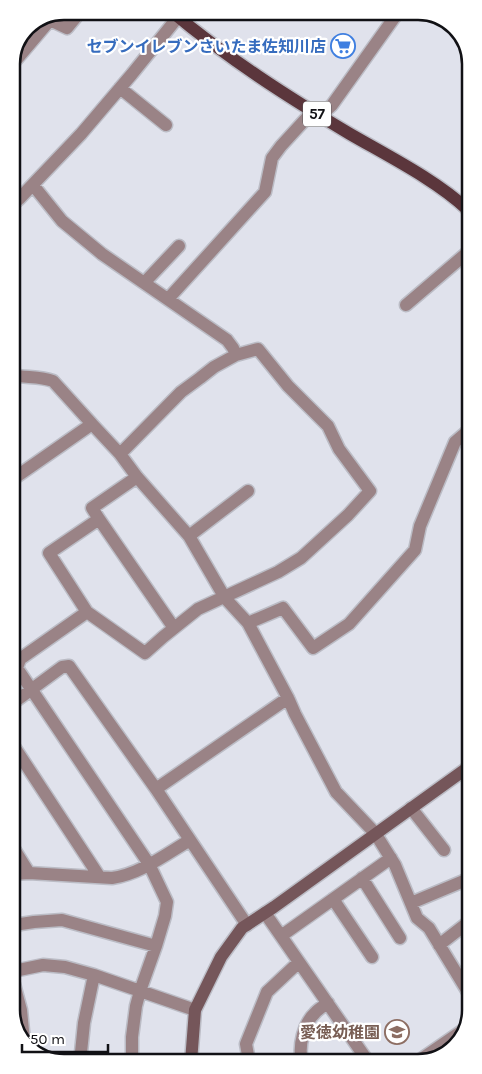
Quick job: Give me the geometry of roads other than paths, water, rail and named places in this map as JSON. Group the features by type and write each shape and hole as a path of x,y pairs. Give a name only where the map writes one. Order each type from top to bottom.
{"main road":[{"name":"57","path":"183,20 232,59 317,114 426,178 462,205"}],"street":[{"path":"53,22 67,28 74,20"},
{"path":"20,197 81,134 120,88 171,20"},
{"path":"168,299 265,192 272,158 281,146 317,114 332,105 393,20"},
{"path":"22,54 48,23"},
{"path":"120,88 166,125"},
{"path":"33,185 62,221 102,254 226,340 233,348 236,356"},
{"path":"144,283 179,246"},
{"path":"406,305 462,257"},
{"path":"99,518 49,553 87,612 145,653 198,609 278,572 301,558 348,515 370,491 339,449 328,426 288,386 258,348 214,367 181,392 120,454"},
{"path":"20,376 45,378 53,381 120,454 137,477 189,536 225,598 248,623 336,792 375,834 396,865 417,918 429,928 462,982"},
{"path":"20,474 92,424"},
{"path":"248,623 283,608 313,648 348,624 415,550 420,526 455,442 462,437"},
{"path":"137,477 92,508 174,628"},
{"path":"189,536 248,491"},
{"path":"20,659 87,612"},
{"path":"20,698 62,667 69,666 156,789 247,925"},
{"path":"20,673 149,864 167,902 166,916 136,1006 132,1054"},
{"path":"156,789 288,698"},
{"path":"20,756 99,876"},
{"path":"192,1054 195,1010 221,957 242,928 462,772"},
{"path":"411,808 444,850"},
{"path":"20,874 112,878 125,876 190,840"},
{"path":"281,936 391,858"},
{"path":"20,859 29,873"},
{"path":"362,878 400,938"},
{"path":"411,903 462,882"},
{"path":"333,899 372,957"},
{"path":"265,913 363,1054"},
{"path":"20,924 62,920 156,946"},
{"path":"439,945 462,927"},
{"path":"248,1054 246,1044 267,992 299,962"},
{"path":"20,969 43,965 65,968 94,975 195,1010"},
{"path":"81,1054 84,1022 94,975"},
{"path":"300,1054 304,1031 314,1013 328,1004"},
{"path":"20,1006 22,1025"},
{"path":"431,1052 451,1039"}],"place":[{"name":"セブンイレブンさいたま佐知川店","path":"343,46"},
{"name":"愛徳幼稚園","path":"397,1032"}]}
